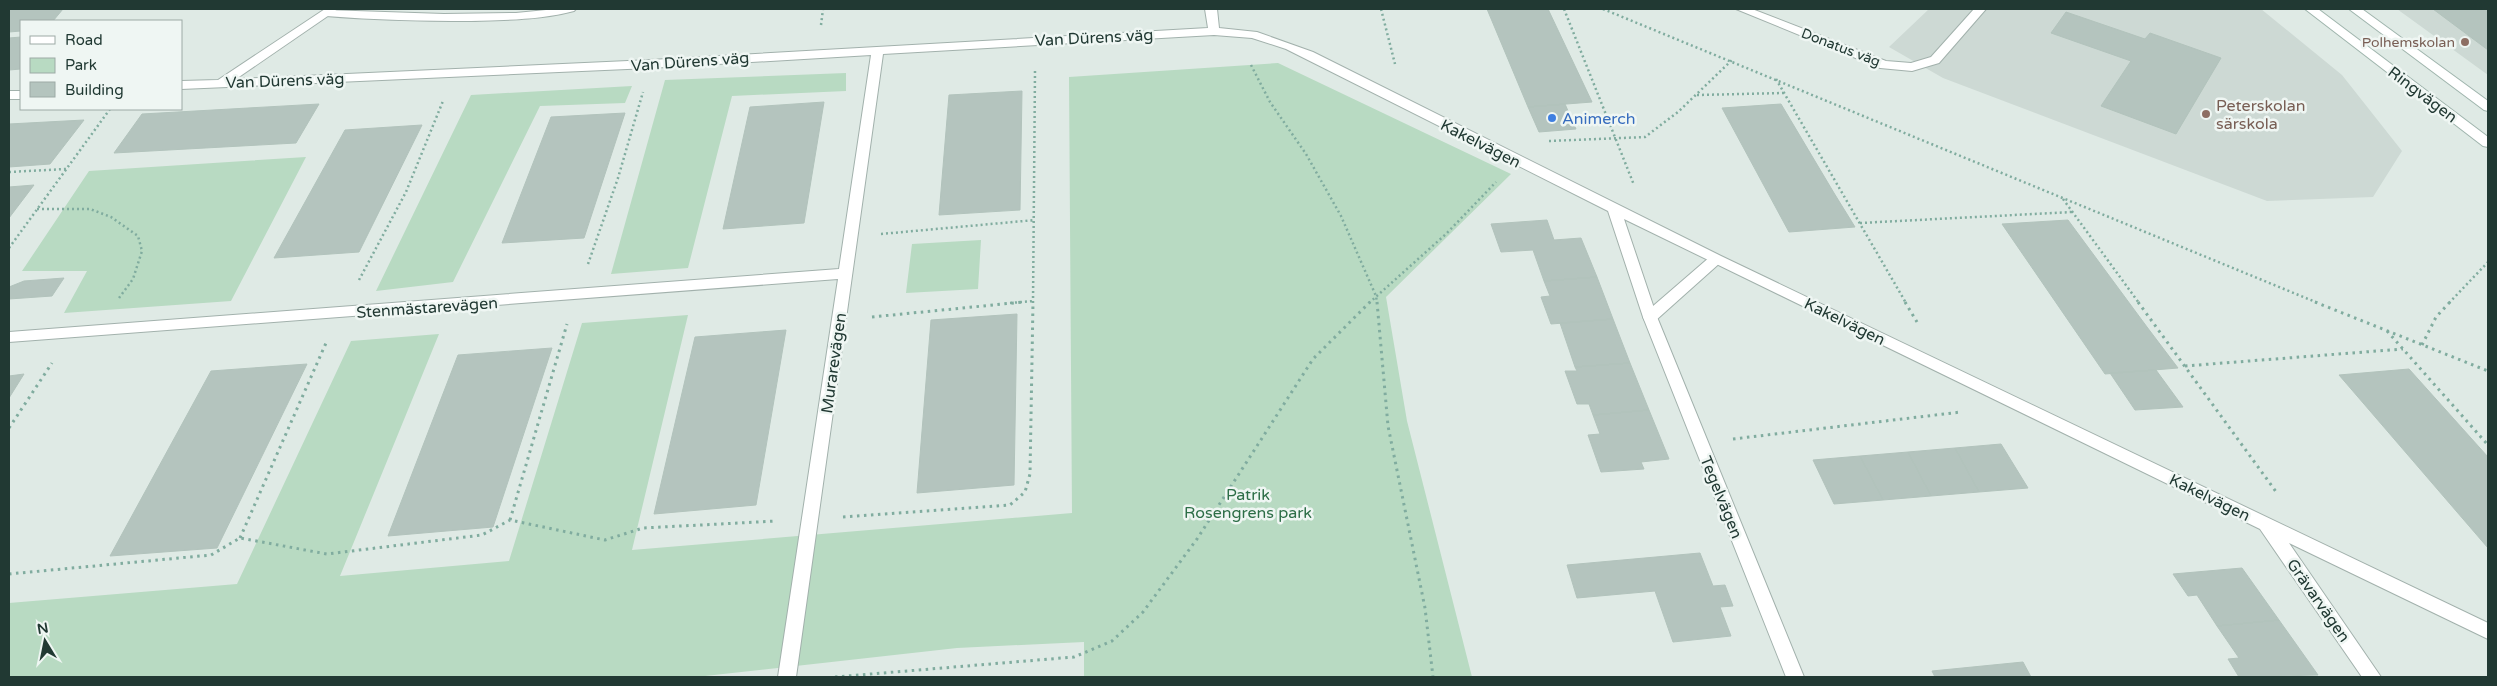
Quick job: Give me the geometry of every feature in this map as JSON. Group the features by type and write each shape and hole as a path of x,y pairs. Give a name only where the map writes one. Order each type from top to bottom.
{"street":[{"path":"221,83 329,11 384,18 447,18 509,17 556,13 570,9"},
{"path":"1211,9 1214,31"},
{"name":"Donatus väg","path":"1742,9 1884,65 1912,67 1935,60 1980,9"},
{"name":"Ringvägen","path":"2311,9 2488,143"},
{"name":"Ringvägen","path":"2354,9 2488,107"},
{"name":"Kakelvägen","path":"1198,32 1230,30 1247,33 1307,53 1518,162 1716,259 2488,631"},
{"name":"Van Dürens väg","path":"182,85 650,64 878,49 1198,32"},
{"name":"Murarevägen","path":"788,677 878,49"},
{"name":"Tegelvägen","path":"1614,209 1650,317 1795,677"},
{"path":"1650,317 1716,259"},
{"name":"Stenmästarevägen","path":"9,337 846,273"},
{"name":"Grävarvägen","path":"2266,524 2372,677"}],"path":[{"path":"1381,9 1397,73"},
{"path":"1564,9 1635,188"},
{"path":"1603,9 1776,78 2062,199 2488,371"},
{"path":"1247,33 1245,46 1248,58 1270,102 1306,154 1340,216 1376,296 1388,426 1424,608 1434,677"},
{"path":"9,574 211,555 240,538 327,554 482,535 510,520 605,540 643,528 812,519 1010,504 1025,492 1030,474 1035,220 1035,40"},
{"path":"835,677 1074,657 1112,641 1143,612 1197,539 1313,359 1376,296 1446,234 1518,162 1545,141 1644,137 1678,112 1732,60"},
{"path":"1776,78 1918,324"},
{"path":"1696,95 1784,93"},
{"path":"9,248 109,110"},
{"path":"9,172 66,169"},
{"path":"2062,199 2279,496"},
{"path":"37,209 90,210 111,217 138,236 142,251 133,279 116,301 104,331"},
{"path":"1860,224 2072,212"},
{"path":"851,237 1035,220"},
{"path":"2422,345 2436,317 2488,262"},
{"path":"839,320 1034,301"},
{"path":"2387,331 2488,445"},
{"path":"9,428 72,333"},
{"path":"2184,366 2403,349"},
{"path":"1700,442 1962,412"}],"shaded area":[{"name":"Peterskolan särskola","path":"1929,9 2261,9 2342,75 2402,151 2373,197 2267,201 1943,78 1889,47"},
{"name":"Polhemskolan","path":"2397,9 2488,9 2488,75"}],"green space":[{"name":"Patrik Rosengrens park","path":"1278,63 1511,174 1386,297 1407,421 1472,677 1084,677 1084,642 957,648 696,677 9,677 9,603 237,584 351,341 439,334 340,576 509,561 582,323 688,315 632,550 1072,513 1069,77"},
{"path":"846,73 846,91 732,96 688,268 611,274 665,80"},
{"path":"632,86 625,103 540,106 453,282 376,291 471,95"},
{"path":"306,157 231,301 64,313 87,271 22,271 89,171"},
{"path":"981,240 978,289 906,293 912,244"}],"building":[{"path":"9,9 63,9 54,20 20,20 20,31 9,32"},
{"path":"1487,9 1548,9 1592,102 1528,107"},
{"path":"2433,9 2488,9 2488,50"},
{"path":"2066,12 2145,39 2150,33 2221,58 2176,134 2101,106 2131,61 2051,33"},
{"path":"20,37 20,69 9,70 9,38"},
{"path":"1022,91 1020,210 939,215 949,95"},
{"path":"824,102 804,223 723,229 750,107"},
{"path":"319,104 296,143 114,153 142,114"},
{"name":"Animerch","path":"1565,104 1576,129 1539,132 1528,107"},
{"path":"1781,104 1855,227 1789,232 1722,108"},
{"path":"625,113 584,238 502,243 551,117"},
{"path":"84,120 50,164 9,167 9,124"},
{"path":"422,125 359,252 274,258 345,130"},
{"path":"34,185 9,218 9,187"},
{"path":"1547,220 1554,240 1581,238 1597,277 1544,281 1533,250 1501,252 1491,224"},
{"path":"2068,220 2178,368 2105,374 2002,224"},
{"path":"1597,277 1613,319 1551,324 1541,297 1550,296 1544,281"},
{"path":"64,278 52,296 9,299 9,287 24,281"},
{"path":"1017,314 1014,485 917,493 931,320"},
{"path":"1613,319 1630,363 1575,367 1560,323"},
{"path":"786,330 756,505 654,514 695,337"},
{"path":"552,348 493,527 388,536 458,355"},
{"path":"1630,363 1649,410 1593,415 1589,404 1577,404 1565,371 1577,371 1575,367"},
{"path":"307,364 217,548 110,556 211,371"},
{"path":"2409,369 2488,457 2488,548 2339,375"},
{"path":"2156,370 2183,407 2135,410 2110,373"},
{"path":"24,374 9,398 9,376"},
{"path":"1649,410 1669,459 1641,462 1644,469 1601,472 1588,435 1600,434 1593,415"},
{"path":"2001,444 2028,488 1979,492 1955,448"},
{"path":"1955,448 1979,492 1931,496 1908,452"},
{"path":"1908,452 1931,496 1883,500 1860,456"},
{"path":"1860,456 1883,500 1834,504 1813,460"},
{"path":"1700,553 1713,586 1725,585 1733,606 1720,607 1731,636 1673,642 1655,591 1577,598 1567,565"},
{"path":"2242,568 2279,620 2217,626 2197,595 2188,596 2173,574"},
{"path":"2279,620 2318,675 2239,677 2228,659 2239,658 2217,626"},
{"path":"2023,662 2031,677 1935,677 1932,671"}],"place":[{"name":"Polhemskolan","path":"2465,42"},
{"name":"Peterskolan särskola","path":"2206,114"},
{"name":"Animerch","path":"1552,118"}]}
